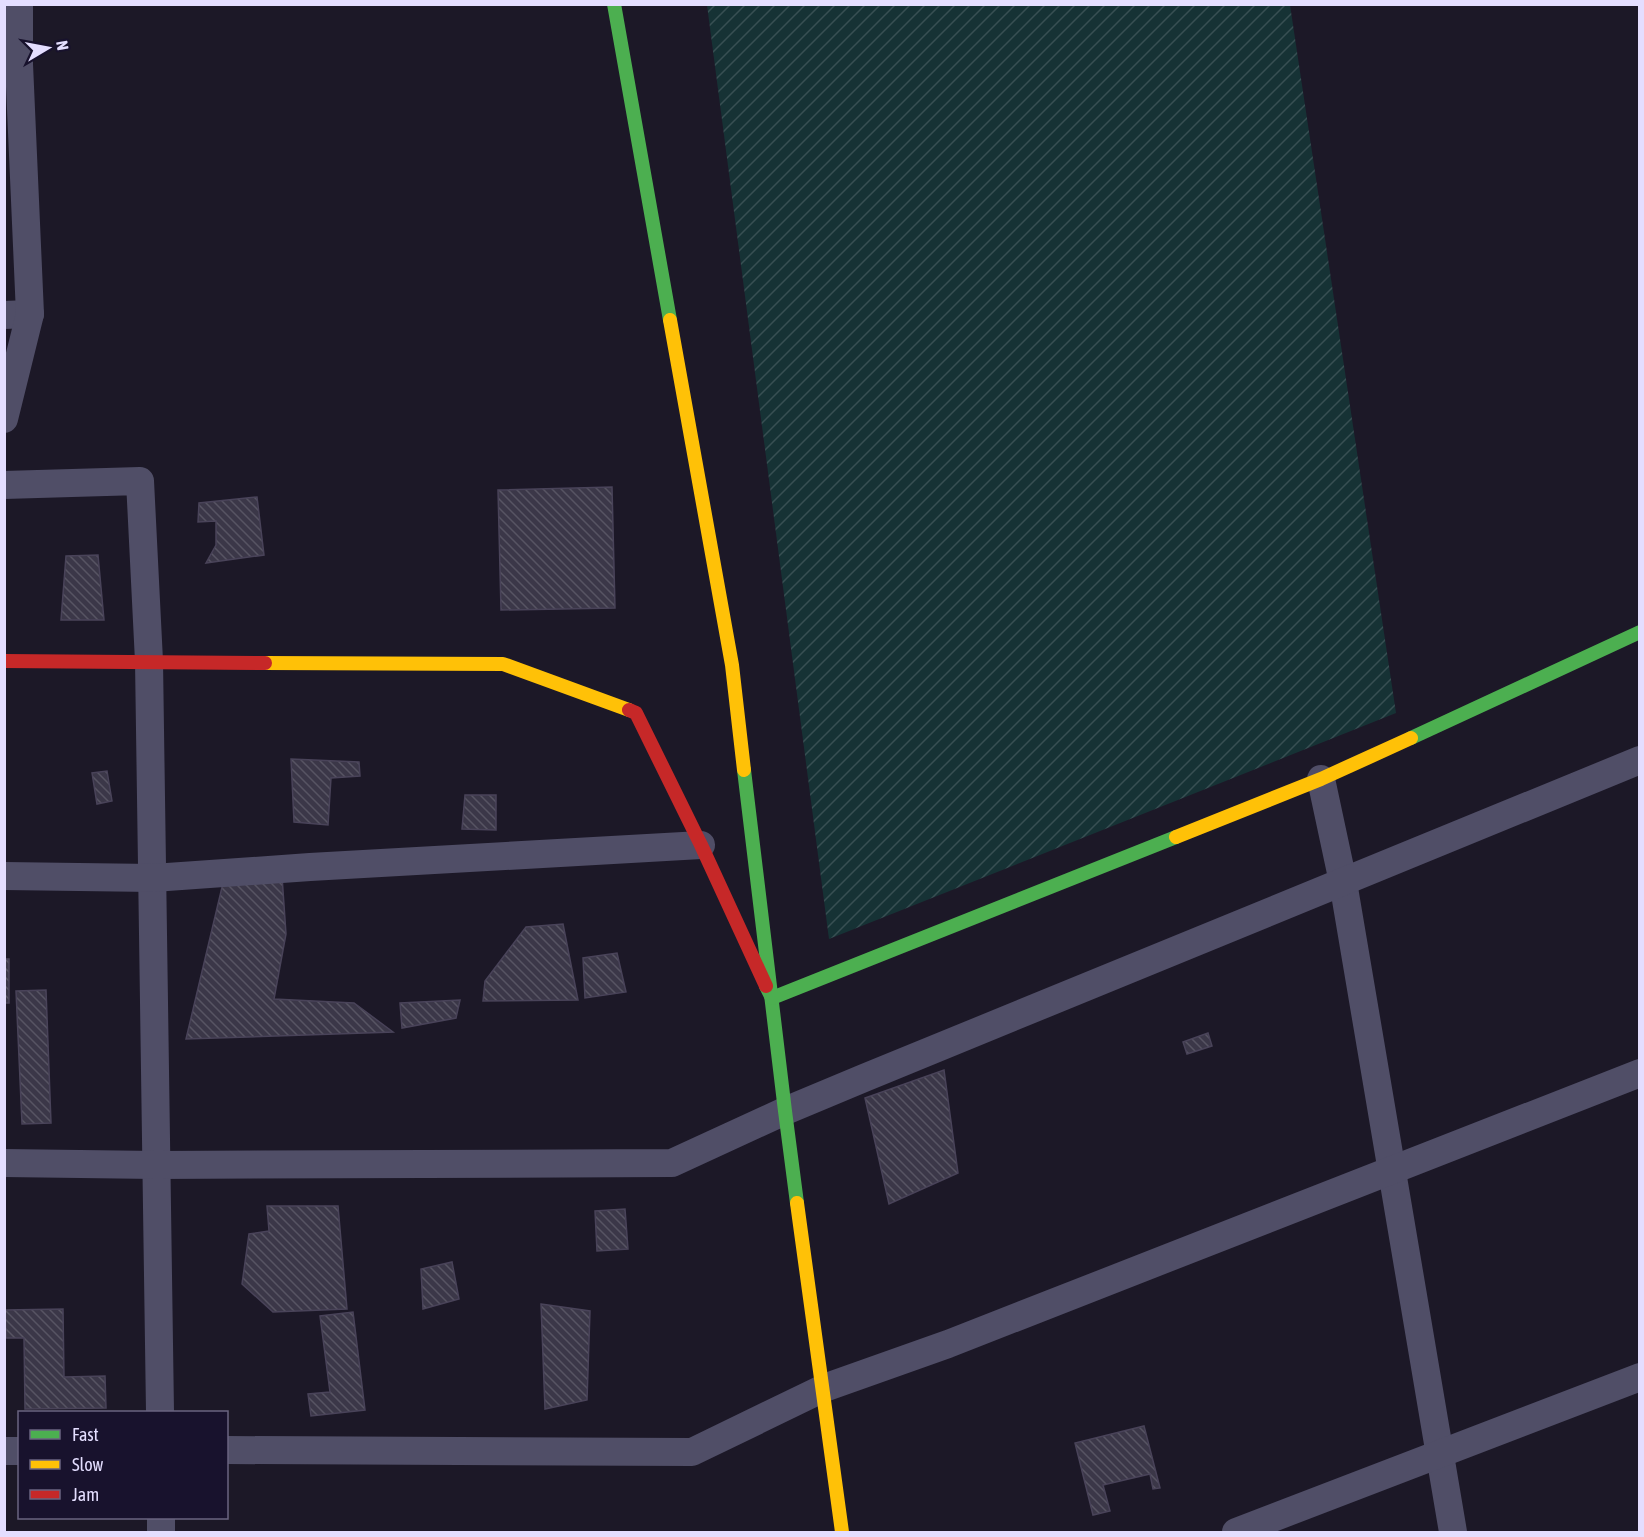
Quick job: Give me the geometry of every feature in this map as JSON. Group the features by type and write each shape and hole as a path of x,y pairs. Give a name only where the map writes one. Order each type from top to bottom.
{"street":[{"path":"4,418 17,315 12,64 20,4"},
{"path":"614,4 732,665 785,1111 842,1533"},
{"path":"4,485 140,481 149,661 160,1411"},
{"path":"772,998 1322,779 1640,632"},
{"path":"4,661 503,664 636,713 701,845 772,998"},
{"path":"4,1163 156,1165 672,1163 785,1111 1640,760"},
{"path":"1322,779 1343,882 1453,1533"},
{"path":"4,876 153,878 322,866 701,845"},
{"path":"228,1450 692,1452 824,1388 948,1344 1640,1072"},
{"path":"1236,1533 1640,1377"}],"green space":[{"path":"707,5 1290,5 1396,713 829,939"}],"building":[{"path":"612,487 615,608 501,610 498,490"},
{"path":"257,497 264,555 206,563 216,545 216,521 198,522 199,503"},
{"path":"98,555 104,620 61,620 66,556"},
{"path":"291,759 359,762 360,776 331,778 328,825 294,822"},
{"path":"107,771 112,801 97,804 92,773"},
{"path":"465,795 496,795 496,830 462,829"},
{"path":"282,876 286,934 274,999 354,1003 393,1032 186,1039 223,883"},
{"path":"563,924 578,1000 483,1001 485,981 526,927"},
{"path":"617,953 626,992 585,998 583,958"},
{"path":"4,959 9,959 9,1003 4,1003"},
{"path":"46,990 51,1123 22,1124 16,991"},
{"path":"460,1000 456,1018 402,1028 400,1003"},
{"path":"1208,1033 1212,1046 1187,1054 1183,1042"},
{"path":"944,1070 958,1173 889,1204 865,1098"},
{"path":"267,1206 338,1206 347,1309 273,1312 242,1284 249,1234 269,1231"},
{"path":"625,1209 628,1249 597,1251 595,1211"},
{"path":"452,1262 459,1299 423,1309 421,1269"},
{"path":"541,1304 590,1311 587,1400 545,1409"},
{"path":"63,1309 64,1377 105,1376 106,1408 25,1409 24,1338 6,1338 5,1310"},
{"path":"353,1312 365,1410 311,1416 308,1394 330,1392 320,1316"},
{"path":"1144,1426 1160,1488 1153,1489 1150,1474 1103,1485 1110,1511 1093,1515 1075,1443"}],"traffic: fast":[{"path":"614,4 670,320"},
{"path":"1411,738 1640,632"},
{"path":"744,770 797,1203"},
{"path":"766,986 772,998 1176,837"}],"traffic: slow":[{"path":"670,320 732,665 744,770"},
{"path":"265,663 503,664 629,710"},
{"path":"1176,837 1321,779 1411,738"},
{"path":"797,1203 842,1532"}],"traffic: jam":[{"path":"4,661 265,663"},
{"path":"629,710 636,713 701,845 766,986"}]}
